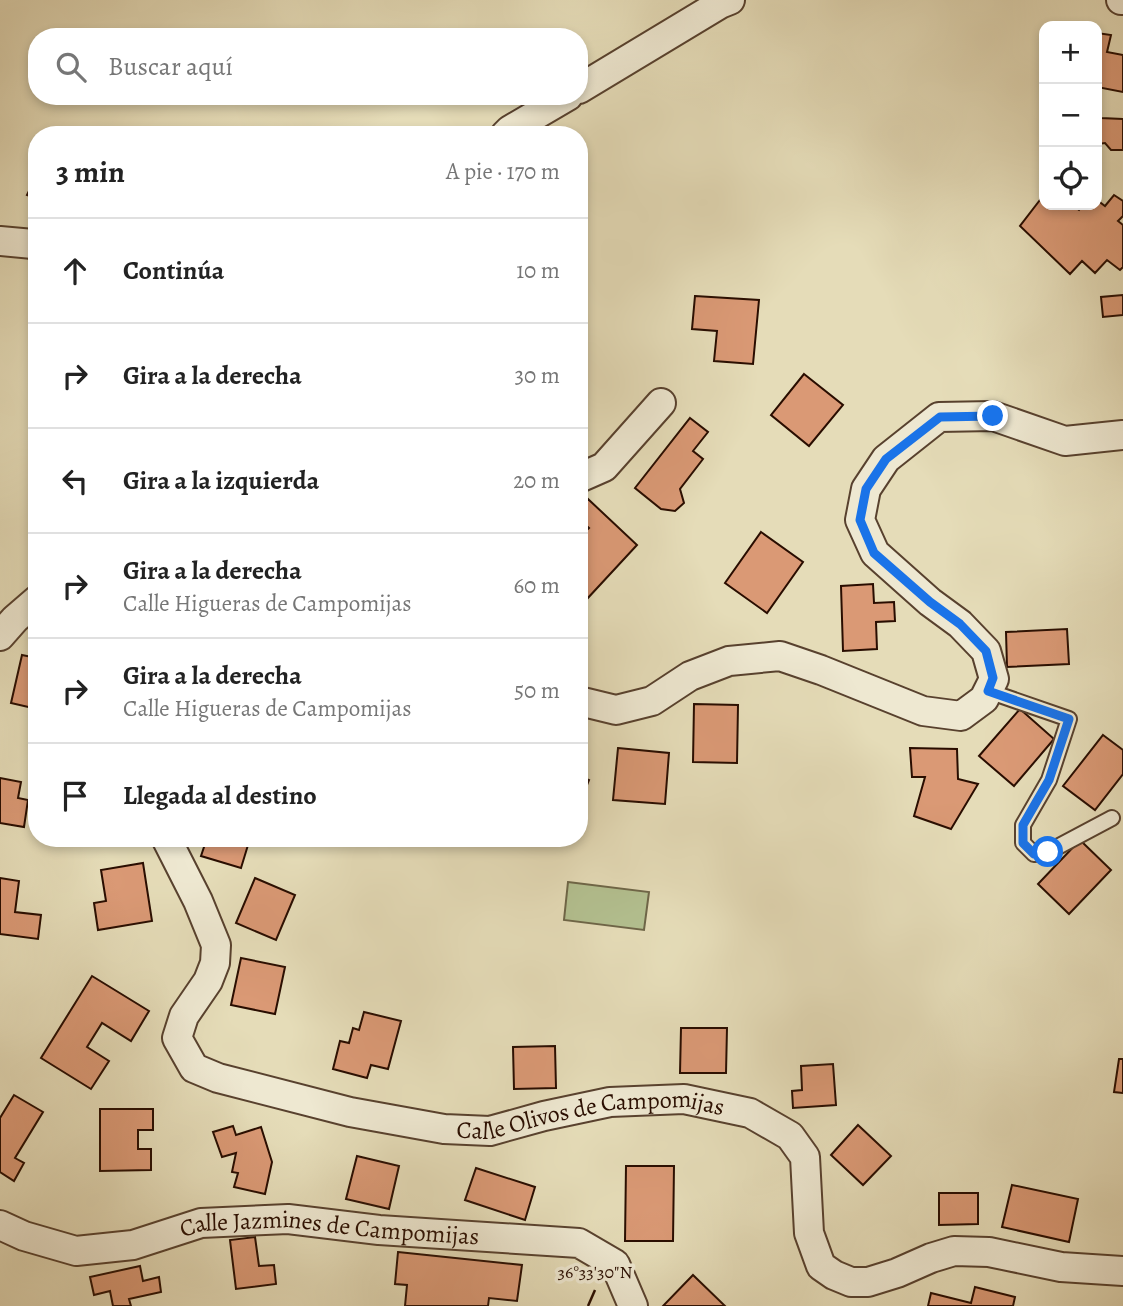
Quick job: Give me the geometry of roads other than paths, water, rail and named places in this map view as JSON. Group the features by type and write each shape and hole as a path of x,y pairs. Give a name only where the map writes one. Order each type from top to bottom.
{"street":[{"path":"588,84 730,0"},
{"path":"517,126 553,105"},
{"path":"0,241 28,244"},
{"path":"588,474 604,467 661,403"},
{"path":"588,703 616,710 652,701 690,676 729,661 780,656 923,711 961,716 984,699 993,678 986,651 960,624 930,602 874,553 860,520 866,489 886,459 940,417 993,416 1065,441 1123,435"},
{"path":"0,636 28,608"},
{"name":"Calle Olivos de Campomijas","path":"171,847 198,901 216,945 215,963 208,981 184,1016 177,1038 194,1068 218,1078 350,1112 444,1129 490,1131 610,1102 684,1099 750,1114 790,1136 805,1157 809,1233 821,1266 851,1282 867,1282 897,1273 930,1258 954,1251 989,1252 1060,1267 1123,1271"},
{"name":"Calle Jazmines de Campomijas","path":"0,1225 24,1236 76,1251 132,1245 201,1223 288,1219 379,1230 579,1243 615,1264 632,1306"}],"lane":[{"path":"988,691 1069,719 1049,780 1023,825 1023,843 1034,854 1048,852 1112,818"}]}
